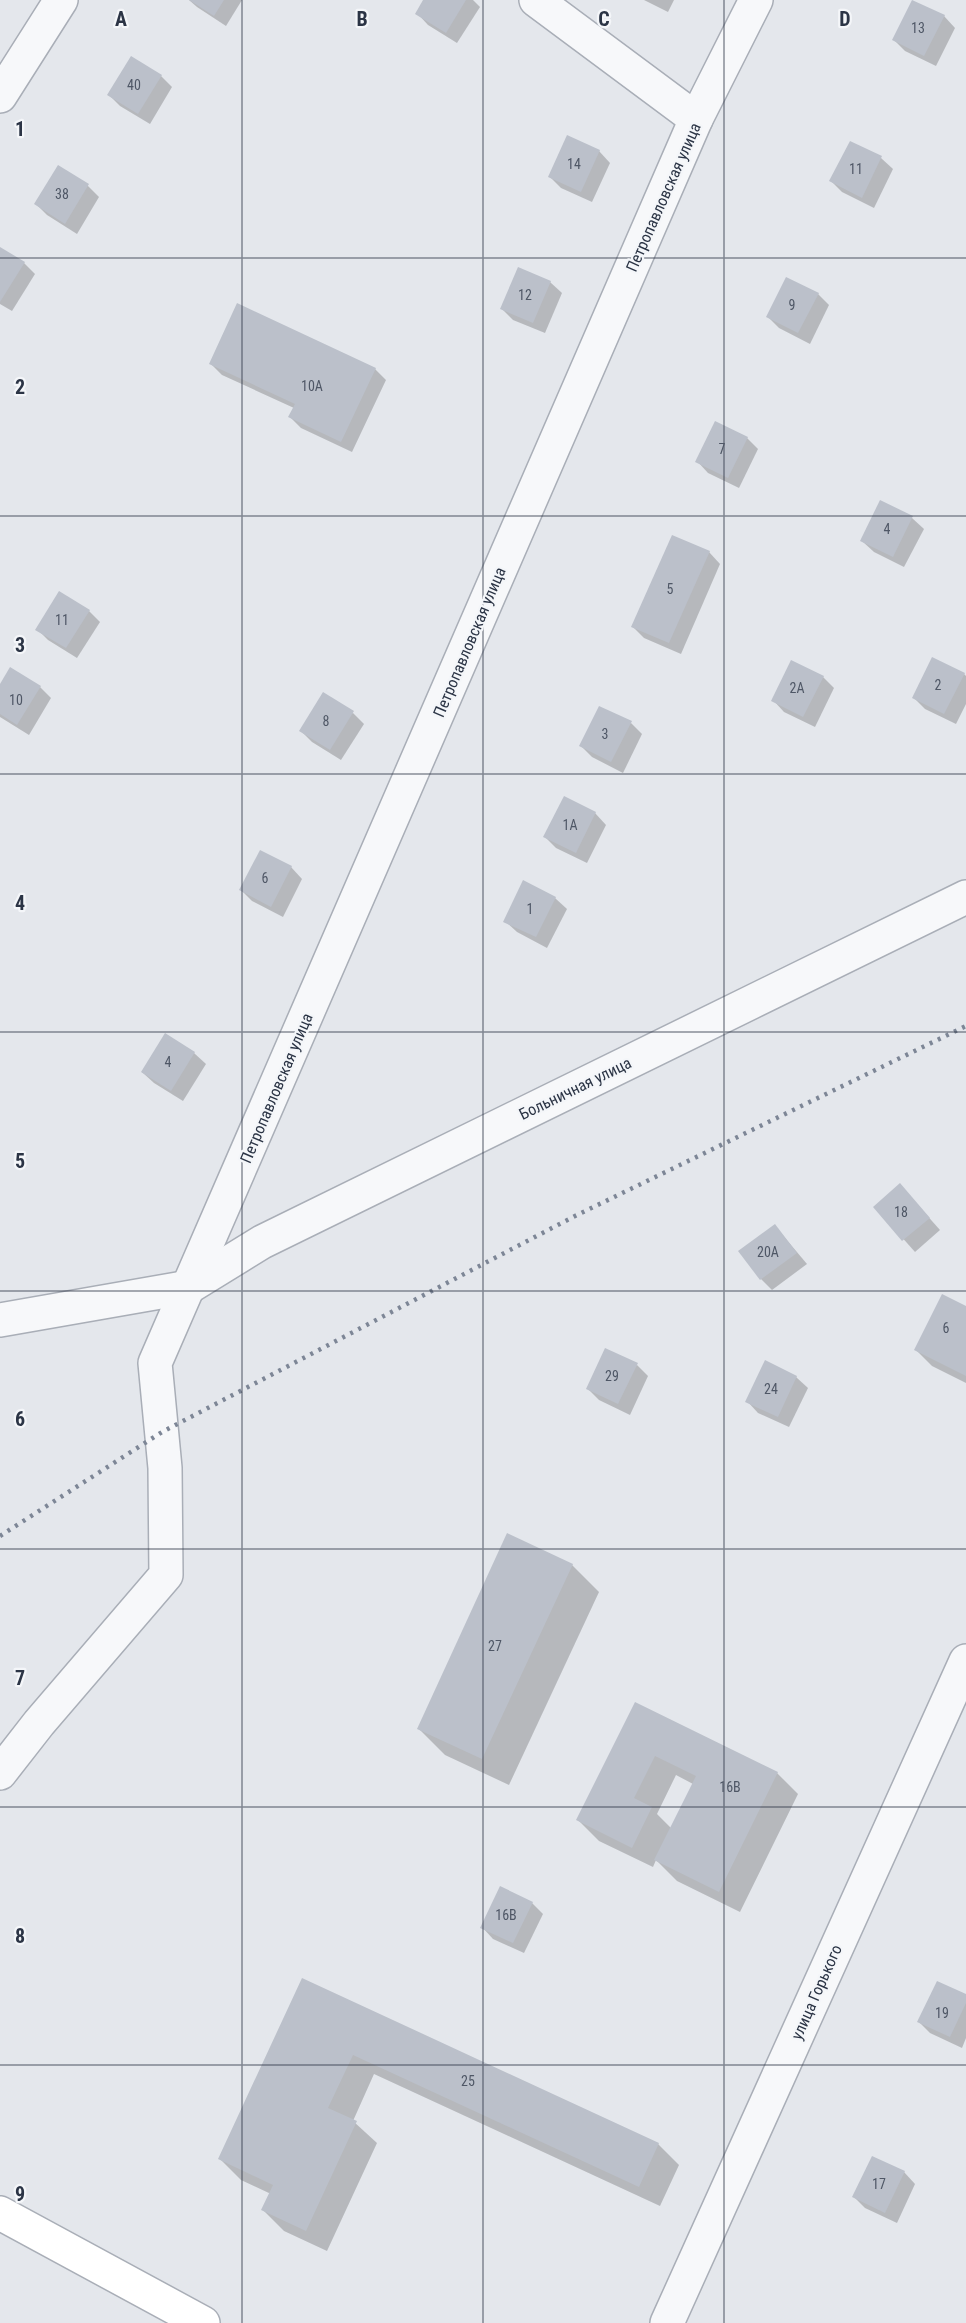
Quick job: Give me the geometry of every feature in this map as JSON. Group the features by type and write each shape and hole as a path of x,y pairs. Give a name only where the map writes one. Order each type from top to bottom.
{"main road":[{"path":"0,2213 203,2323"}],"street":[{"path":"0,96 61,0"},
{"path":"536,0 696,118"},
{"name":"Петропавловская улица","path":"0,1773 39,1722 166,1575 165,1468 155,1363 696,118 756,0"},
{"name":"Больничная улица","path":"189,1287 262,1242 966,897"},
{"path":"0,1320 189,1287"},
{"name":"улица Горького","path":"667,2323 966,1661"}],"building":[{"path":"189,0 224,0 214,16"},
{"path":"423,0 466,0 446,33 415,14"},
{"path":"912,0 945,15 924,56 892,40"},
{"path":"131,56 162,75 138,114 107,95"},
{"path":"567,135 600,150 581,192 548,177"},
{"path":"850,141 882,156 862,198 829,181"},
{"path":"58,165 89,184 65,224 34,204"},
{"path":"0,247 25,262 0,302"},
{"path":"518,267 551,281 533,323 500,309"},
{"path":"786,277 819,293 798,333 766,317"},
{"path":"237,303 376,368 341,442 288,417 295,404 209,364"},
{"path":"715,421 748,437 728,478 695,462"},
{"path":"880,500 913,516 893,557 860,541"},
{"path":"672,535 710,551 669,643 631,627"},
{"path":"59,591 90,610 66,648 35,630"},
{"path":"932,657 965,673 944,714 912,698"},
{"path":"791,660 824,676 803,717 771,701"},
{"path":"10,667 41,686 17,725 0,714 0,684"},
{"path":"323,692 354,711 330,750 299,731"},
{"path":"599,706 632,721 611,762 579,746"},
{"path":"564,796 596,812 576,853 543,837"},
{"path":"260,850 292,866 271,907 239,890"},
{"path":"523,880 556,897 536,937 503,922"},
{"path":"165,1033 195,1052 171,1091 141,1072"},
{"path":"900,1183 930,1218 902,1241 873,1207"},
{"path":"775,1224 797,1253 760,1280 738,1251"},
{"path":"942,1294 966,1306 966,1376 914,1350"},
{"path":"605,1348 638,1363 618,1404 586,1389"},
{"path":"765,1360 797,1376 778,1417 745,1402"},
{"path":"507,1533 573,1564 482,1759 417,1729"},
{"path":"635,1702 778,1772 719,1892 654,1860 696,1776 655,1756 634,1798 652,1807 632,1848 576,1820"},
{"path":"500,1886 533,1902 513,1943 480,1928"},
{"path":"302,1978 659,2143 639,2187 353,2055 328,2108 357,2121 306,2231 261,2210 273,2185 218,2159"},
{"path":"937,1981 966,1994 966,2003 950,2037 917,2022"},
{"path":"872,2156 905,2171 885,2213 852,2197"}],"railway":[{"path":"0,1536 162,1432 575,1216 966,1026"}]}
